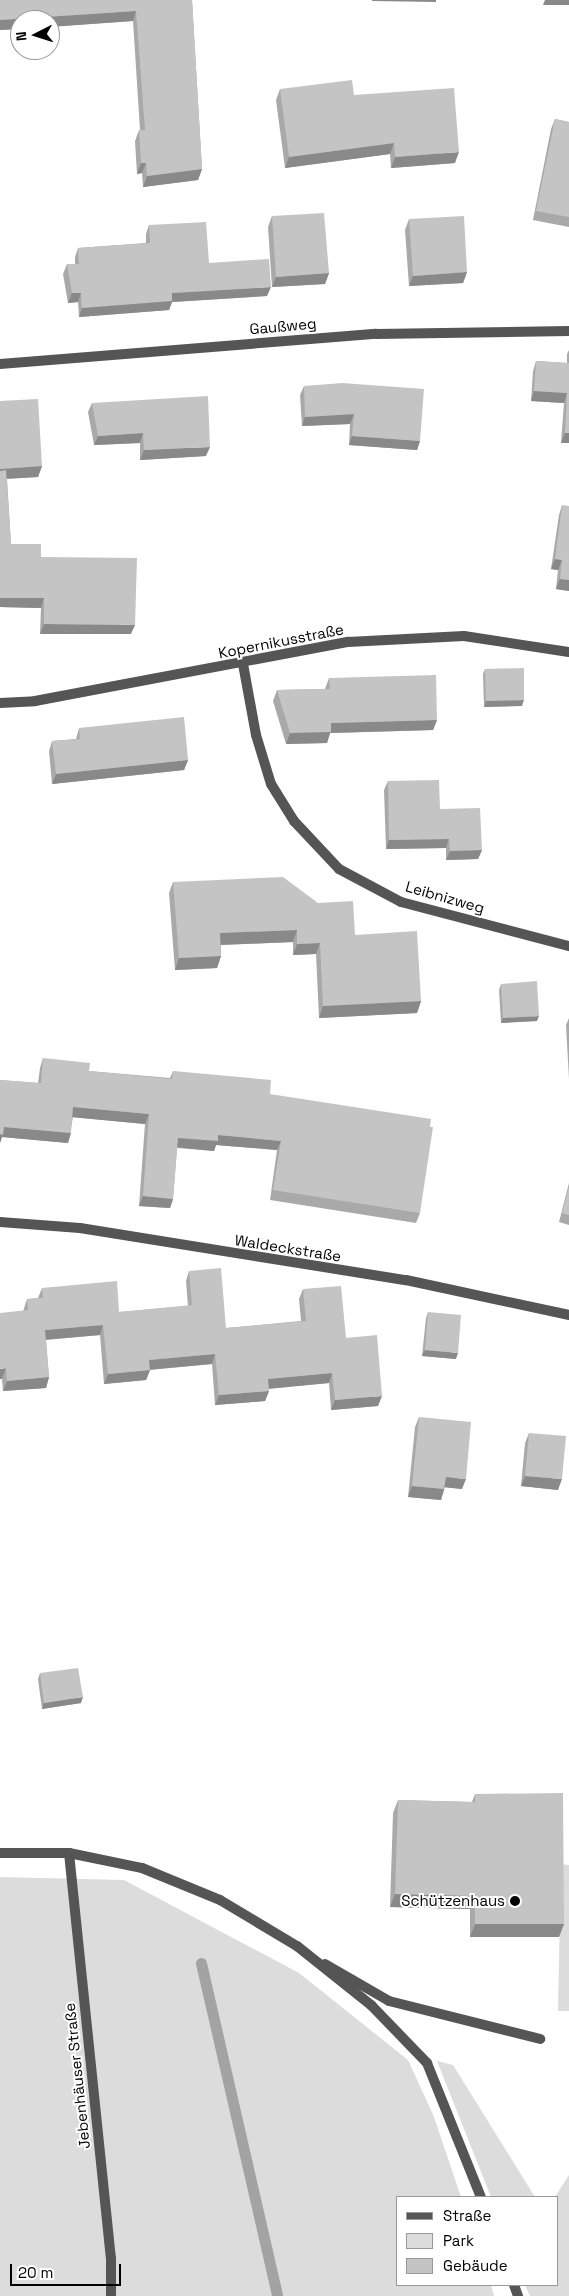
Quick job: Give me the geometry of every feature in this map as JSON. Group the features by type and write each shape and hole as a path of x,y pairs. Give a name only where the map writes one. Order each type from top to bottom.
{"street":[{"name":"Gaußweg","path":"0,364 376,334 569,331"},
{"name":"Kopernikusstraße","path":"0,703 35,701 243,664 348,642 464,636 569,652"},
{"name":"Leibnizweg","path":"243,664 256,735 271,784 294,821 339,869 401,902 569,946"},
{"name":"Waldeckstraße","path":"0,1222 80,1228 406,1280 569,1315"},
{"path":"0,1853 70,1853 142,1868 220,1900 389,2001 540,2039"},
{"name":"Jebenhäuser Straße","path":"70,1853 111,2258 111,2296"},
{"path":"297,1946 371,2005 428,2063 481,2196"}],"green space":[{"path":"561,1864 569,1865 569,2011 558,2011"},
{"path":"0,1877 124,1880 299,1973 408,2060 434,2117 461,2196 396,2196 396,2286 491,2286 494,2296 0,2296"},
{"path":"437,2061 453,2065 534,2196 491,2196"},
{"path":"569,2175 569,2296 530,2296 525,2286 559,2286 559,2196 556,2196"}],"building":[{"path":"0,0 192,0 202,169 147,176 146,163 141,163 139,130 145,130 136,11 60,16 60,10 10,10 10,19 0,20"},
{"path":"352,80 354,95 454,88 459,152 395,157 394,143 289,157 280,89"},
{"path":"555,119 569,122 569,217 536,211"},
{"path":"324,213 329,273 276,277 272,216"},
{"path":"464,216 467,272 413,276 409,219"},
{"path":"206,222 209,263 269,259 271,287 172,293 172,301 82,308 81,293 72,293 67,264 79,264 78,248 150,243 149,225"},
{"path":"536,361 569,363 569,433 565,433 567,393 534,391"},
{"path":"342,383 424,389 420,441 352,436 354,414 305,417 304,386"},
{"path":"208,396 210,447 144,450 143,433 98,436 92,403"},
{"path":"38,399 42,466 0,469 0,401"},
{"path":"6,470 11,544 41,544 41,557 137,558 135,625 44,624 44,598 0,598 0,471"},
{"path":"562,505 569,506 569,580 560,579 562,560 555,559"},
{"path":"524,668 524,700 486,701 485,669"},
{"path":"436,675 437,720 331,723 331,732 290,733 277,690 330,689 329,678"},
{"path":"184,717 188,760 56,774 52,741 80,739 79,728"},
{"path":"439,780 440,809 480,808 482,850 450,851 449,839 389,840 388,781"},
{"path":"283,877 318,903 353,901 355,935 417,931 421,1001 323,1006 320,943 297,944 297,930 220,933 221,956 179,958 173,882"},
{"path":"537,981 539,1016 503,1018 501,984"},
{"path":"43,1058 90,1063 89,1071 172,1079 173,1071 271,1080 270,1094 431,1119 430,1127 433,1127 420,1213 273,1190 281,1141 218,1135 218,1141 178,1138 173,1199 143,1196 149,1114 73,1107 71,1133 4,1127 3,1135 0,1134 0,1080 41,1083"},
{"path":"569,1187 569,1215 562,1213"},
{"path":"221,1268 226,1328 306,1321 303,1289 341,1286 346,1338 377,1335 382,1396 335,1400 332,1373 268,1379 269,1391 219,1395 215,1354 149,1360 150,1370 108,1374 103,1325 45,1330 49,1377 7,1381 6,1368 0,1369 0,1313 28,1310 27,1299 43,1298 42,1288 117,1281 119,1312 192,1305 189,1271"},
{"path":"428,1312 461,1315 458,1353 425,1350"},
{"path":"419,1417 471,1422 466,1479 446,1477 444,1489 412,1486"},
{"path":"529,1433 566,1436 562,1479 525,1476"},
{"path":"78,1668 83,1697 44,1703 40,1673"},
{"path":"563,1793 564,1924 475,1924 475,1896 395,1894 398,1800 475,1802 475,1794"}],"waterway":[{"path":"201,1963 277,2296"}],"place":[{"name":"Schützenhaus","path":"515,1901"}]}
